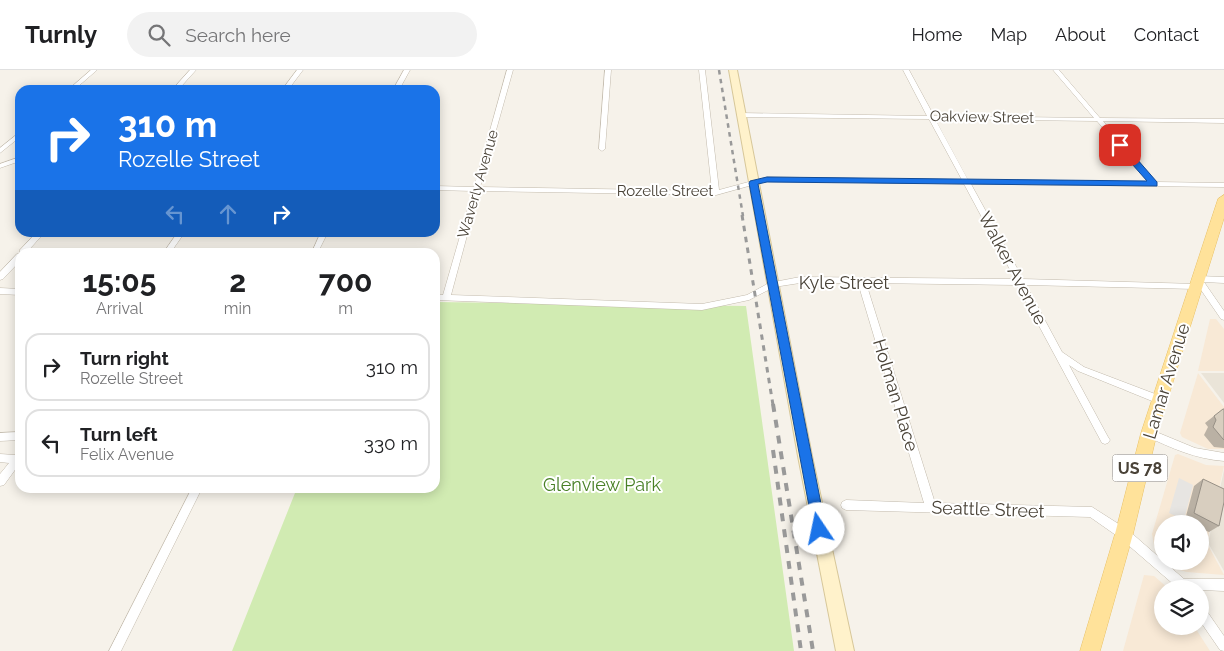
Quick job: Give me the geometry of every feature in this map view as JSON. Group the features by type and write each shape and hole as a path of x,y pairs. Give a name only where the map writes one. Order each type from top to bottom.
{"main road":[{"path":"732,70 819,529 845,651"},
{"name":"Lamar Avenue","path":"1090,651 1124,534 1149,433 1224,199"}],"street":[{"path":"77,85 94,70"},
{"path":"180,85 193,70"},
{"path":"289,85 300,70"},
{"path":"398,85 406,70"},
{"name":"Waverly Avenue","path":"446,297 510,70"},
{"path":"602,149 608,70"},
{"path":"702,70 716,192"},
{"name":"Walker Avenue","path":"906,70 1105,440"},
{"path":"1056,70 1154,184"},
{"name":"Oakview Street","path":"740,115 1224,121"},
{"path":"0,151 15,138"},
{"path":"0,166 15,161"},
{"name":"Rozelle Street","path":"440,188 716,192 767,179 1224,185"},
{"path":"27,248 37,237"},
{"path":"170,248 178,237"},
{"path":"316,248 322,237"},
{"path":"0,277 15,261"},
{"name":"Kyle Street","path":"440,297 702,307 749,297 772,286 800,280 862,282 1197,282 1224,280"},
{"name":"Holman Place","path":"862,282 931,507"},
{"path":"1197,282 1224,317"},
{"path":"0,292 15,292"},
{"path":"1059,353 1081,369 1160,400"},
{"path":"1149,433 1179,447 1208,456 1224,457"},
{"path":"0,437 15,436"},
{"path":"0,458 15,458"},
{"path":"0,482 15,463"},
{"path":"115,651 194,493"},
{"name":"Seattle Street","path":"846,505 1092,512 1124,534"},
{"path":"1124,534 1176,580"},
{"path":"1209,585 1224,585"},
{"path":"1209,624 1224,646"}],"shaded area":[{"path":"1210,319 1216,319 1224,329 1224,371 1198,371"},
{"path":"1198,373 1224,407 1224,449 1208,449 1182,437 1180,433"},
{"path":"1201,373 1224,373 1224,403"},
{"path":"1178,454 1206,465 1224,466 1209,534 1209,515 1158,515 1175,455"},
{"path":"1224,470 1224,571 1209,545"},
{"path":"1179,478 1193,485 1185,515 1169,513"},
{"path":"1154,527 1154,545 1152,534"},
{"path":"1209,547 1224,575 1180,570 1209,570"},
{"path":"1144,575 1154,576 1159,580 1154,580 1154,635 1200,635 1210,651 1123,651"}],"green space":[{"name":"Glenview Park","path":"440,302 746,306 794,651 232,651 295,493 440,493"}],"building":[{"path":"1223,409 1224,440 1213,427 1216,420 1214,416"},
{"path":"1203,479 1224,489 1224,502 1219,526 1209,521 1209,515 1194,513"}],"railway":[{"path":"719,70 743,216"},
{"path":"742,215 773,405"},
{"path":"773,404 813,651"},
{"path":"773,450 801,651"}],"route":[{"path":"819,529 753,183 767,179 1154,184 1120,145"}]}
